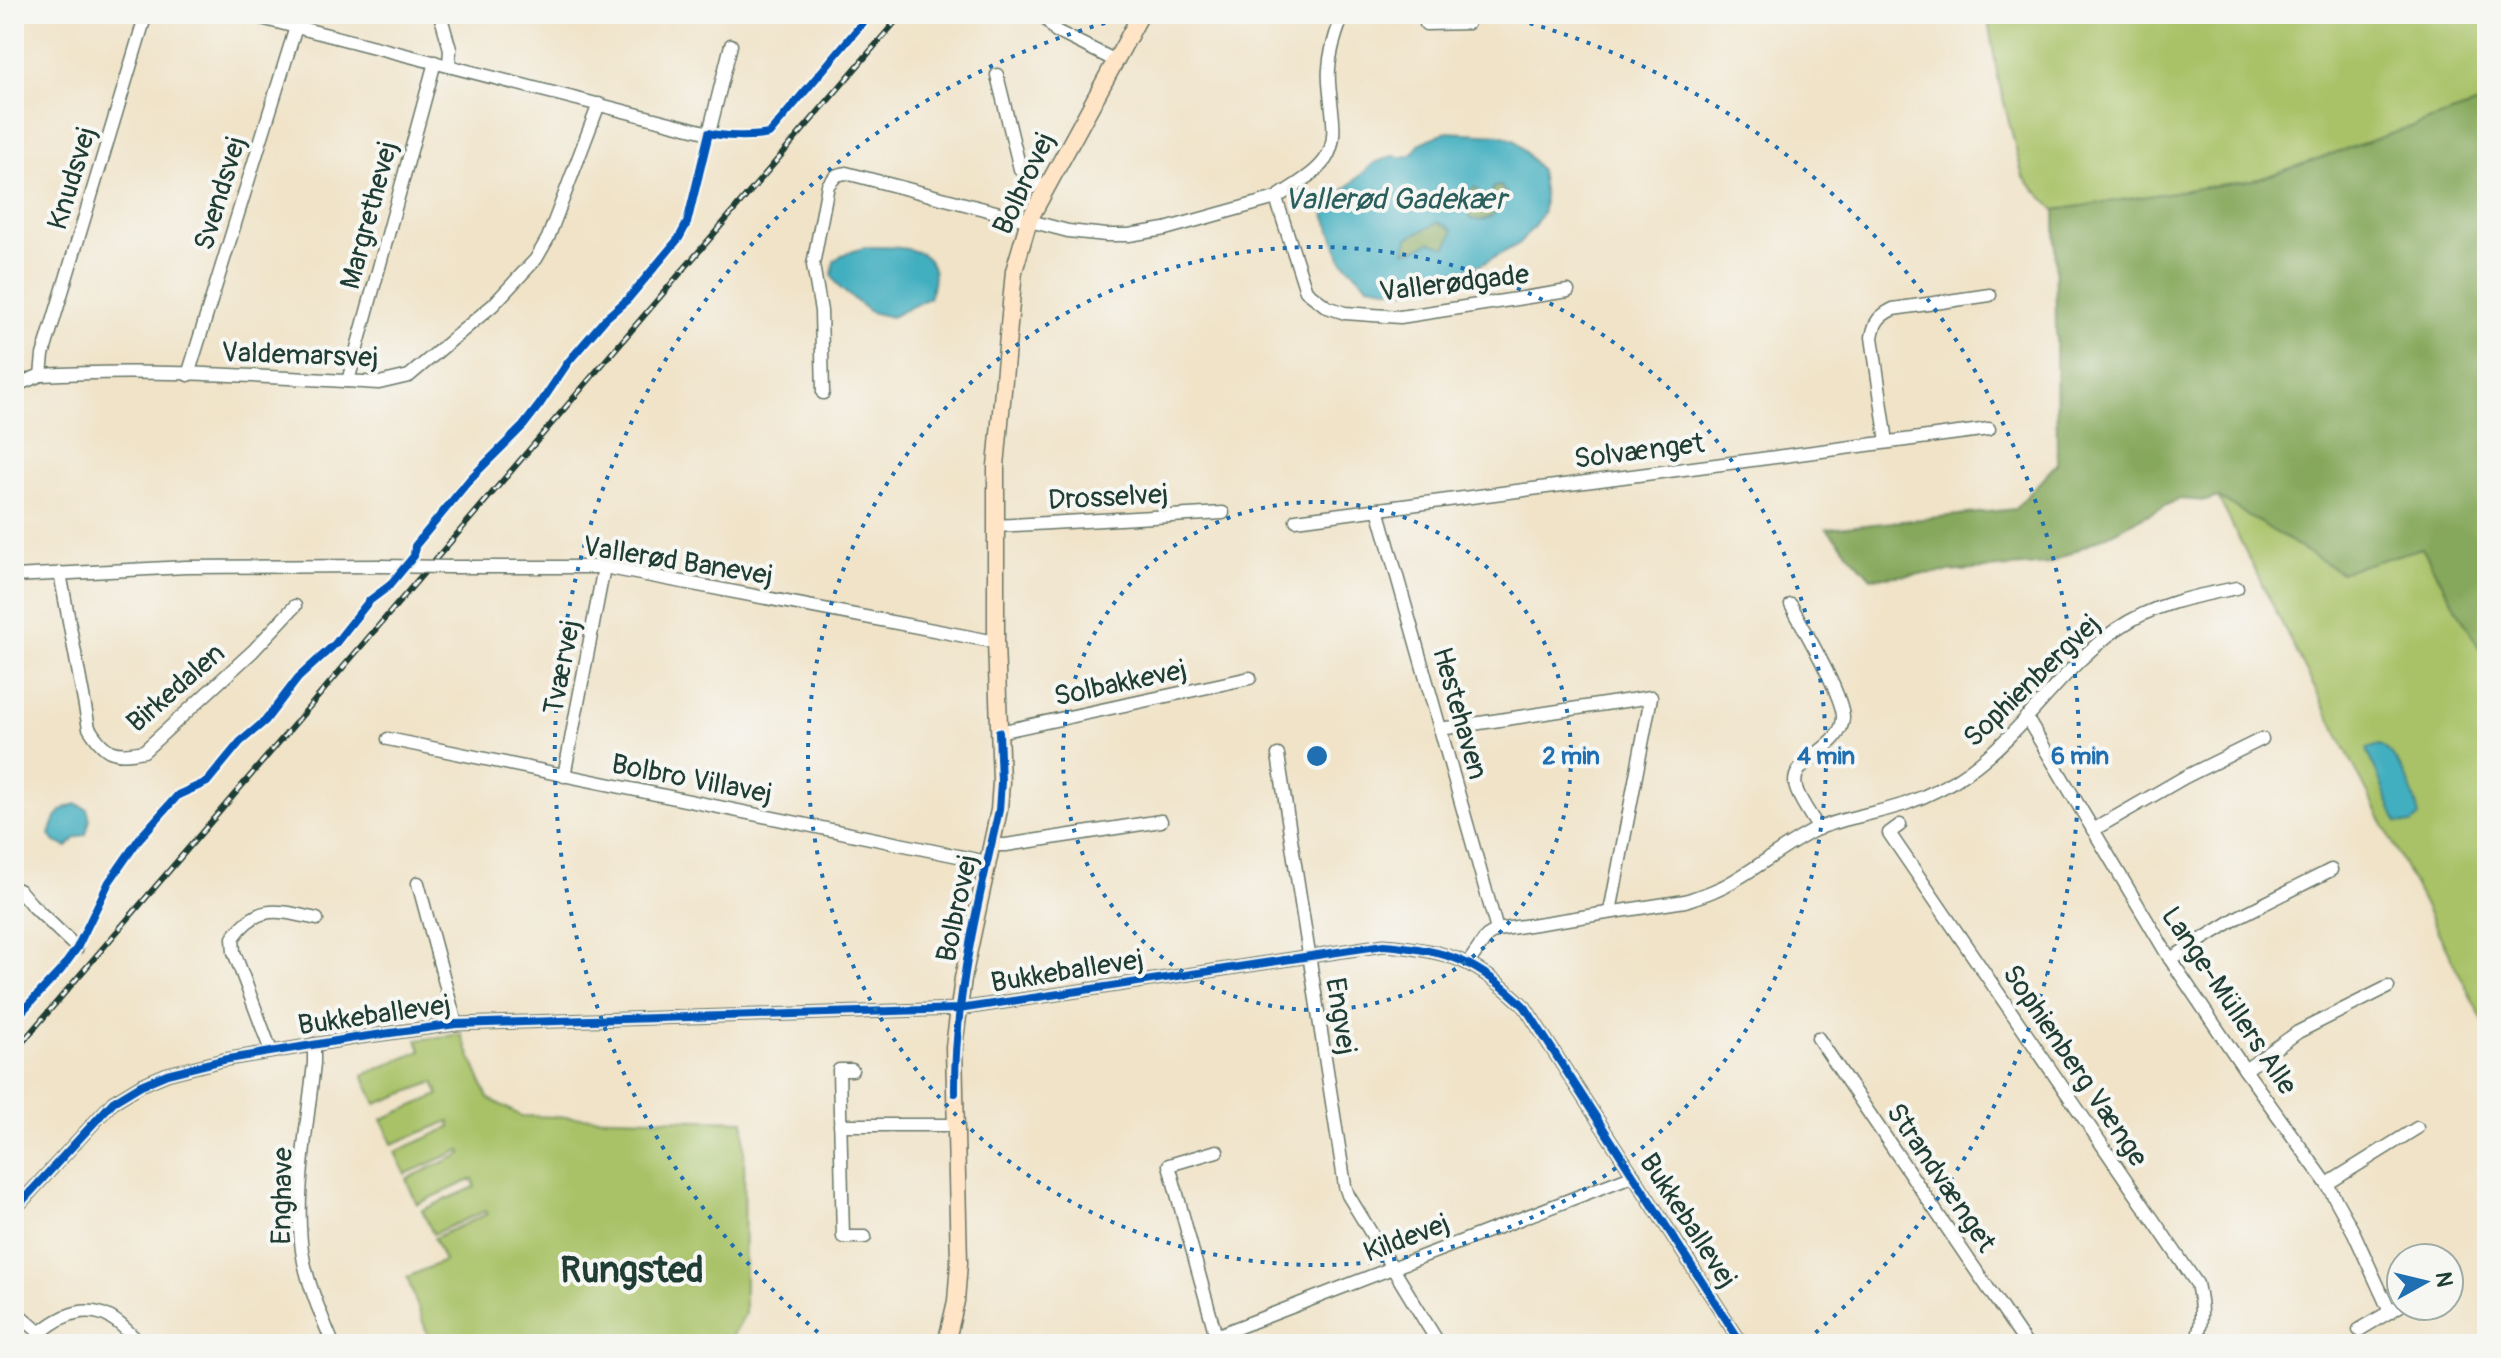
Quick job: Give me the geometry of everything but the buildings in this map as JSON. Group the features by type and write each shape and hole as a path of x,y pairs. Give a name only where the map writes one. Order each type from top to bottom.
{"street":[{"name":"Knudsvej","path":"41,375 43,355 146,14"},
{"path":"246,14 298,20 449,66 709,133 731,45"},
{"path":"440,14 450,49 449,66"},
{"path":"1042,14 1056,31 1114,60"},
{"name":"Bolbrovej","path":"946,1344 956,1301 959,1263 954,1047 999,810 1001,782 996,642 996,466 1014,271 1029,220 1045,187 1141,14"},
{"path":"1425,14 1426,24 1468,23"},
{"name":"Svendsvej","path":"188,375 298,20"},
{"path":"823,393 821,311 813,265 831,179 846,173 857,174 1069,231 1106,235 1129,235 1182,225 1276,198 1315,171 1331,149 1333,134 1328,70 1341,20"},
{"name":"Margrethevej","path":"348,381 435,62"},
{"path":"997,75 1020,169 1027,178 1045,187"},
{"name":"Valdemarsvej","path":"41,375 188,375 379,383 409,376 493,305 536,259 548,238 599,104"},
{"name":"Vallerødgade","path":"1276,198 1306,291 1327,307 1345,313 1400,317 1568,291"},
{"path":"1887,442 1872,337 1874,324 1880,315 1893,309 1990,295"},
{"path":"14,386 41,375"},
{"name":"Solvænget","path":"1296,520 1989,429"},
{"name":"Hestehaven","path":"1378,509 1497,930"},
{"name":"Drosselvej","path":"996,526 1223,513"},
{"name":"Vallerød Banevej","path":"14,576 186,567 604,567 996,642"},
{"name":"Tværvej","path":"564,776 604,567"},
{"name":"Birkedalen","path":"60,573 89,728 99,744 108,751 124,755 144,751 253,651 295,606"},
{"name":"Sophienbergvej","path":"1497,930 1685,901 1712,893 1819,829 1903,805 1936,792 1993,753 2087,653 2119,628 2152,610 2184,599 2237,588"},
{"path":"1791,605 1842,706 1841,731 1796,774 1797,791 1819,829"},
{"name":"Solbakkevej","path":"999,732 1250,678"},
{"path":"1440,729 1651,697 1610,912"},
{"name":"Lange-Müllers Alle","path":"2026,717 2170,959 2327,1184 2385,1288"},
{"name":"Bolbro Villavej","path":"388,739 987,862"},
{"path":"2093,830 2185,777 2262,739"},
{"name":"Engvej","path":"1278,755 1345,1186 1439,1344"},
{"path":"991,845 1161,821"},
{"name":"Sophienberg Vænge","path":"1900,825 1889,833 2197,1284 2202,1305 2201,1328 2196,1344"},
{"path":"2170,959 2240,916 2331,870"},
{"path":"418,883 456,1024"},
{"path":"14,888 77,948"},
{"path":"271,1051 234,952 233,938 242,924 261,912 279,911 317,919"},
{"path":"1469,962 1487,936 1497,930"},
{"name":"Bukkeballevej","path":"14,1210 113,1102 167,1074 223,1060 456,1024 959,1009 1384,945 1415,947 1469,962 1504,986 1525,1007 1742,1344"},
{"path":"2245,1070 2298,1032 2388,987"},
{"name":"Strandvænget","path":"1818,1038 2026,1344"},
{"name":"Enghave","path":"314,1044 300,1233 311,1288 333,1344"},
{"path":"852,1070 839,1070 843,1237 865,1237"},
{"path":"840,1125 955,1125"},
{"path":"2327,1184 2417,1128"},
{"path":"1216,1336 1169,1165 1217,1151"},
{"name":"Kildevej","path":"1195,1344 1634,1175"},
{"path":"14,1310 52,1344"},
{"path":"40,1333 58,1318 74,1312 93,1312 111,1318 141,1344"},
{"name":"Lange-Müllers Alle","path":"2359,1330 2385,1315"}],"green space":[{"path":"1987,14 2487,14 2487,101 2259,179 2055,210 2023,177 1998,78"},
{"path":"2487,101 2487,661 2422,548 2340,572 2218,497 2206,501 2179,499 2049,564 1871,578 1827,529 2015,509 2057,463 2055,210 2259,179"},
{"path":"1501,186 1510,198 1488,218 1471,219 1466,201 1468,193 1475,187 1483,197 1494,187"},
{"path":"1437,222 1453,231 1447,247 1430,242 1405,251 1408,238"},
{"path":"2218,497 2340,572 2422,548 2487,661 2487,1021 2483,1021"},
{"path":"461,1034 488,1098 521,1116 744,1121 745,1314 728,1344 431,1344 407,1277 444,1261 434,1238 487,1214 485,1211 433,1234 422,1210 475,1187 473,1179 417,1204 406,1179 462,1154 461,1150 405,1174 395,1152 451,1127 450,1121 392,1144 382,1119 439,1095 434,1082 376,1104 363,1075 421,1051 417,1040"}],"water":[{"name":"Vallerød Gadekær","path":"1445,132 1501,135 1516,141 1540,170 1543,211 1517,245 1482,264 1406,291 1368,285 1342,260 1323,209 1374,163 1395,155 1400,158 1412,155 1419,144","holes":["1501,186 1509,198 1501,207 1488,218 1471,219 1466,201 1471,190 1475,187 1483,197 1488,198 1494,187","1437,222 1453,231 1447,247 1430,242 1405,251 1408,238"]},
{"path":"866,247 907,249 928,259 933,268 934,281 929,298 891,317 870,312 840,288 832,276 834,261"},
{"path":"2379,745 2393,756 2410,787 2419,817 2412,824 2397,823 2367,749"},
{"path":"77,804 87,809 90,819 86,834 67,847 55,842 50,835 58,814"}],"railway":[{"path":"14,1052 902,14"}],"cycle path":[{"path":"14,1020 61,970 77,948 109,882 139,839 178,795 207,782 240,742 265,721 298,678 335,644 369,601 389,586 414,556 415,546 471,478 523,426 569,361 606,318 628,299 679,238 687,223 709,133 739,136 769,134 870,14"},
{"path":"955,1093 963,986 999,810 999,732"},
{"path":"14,1210 113,1102 167,1074 223,1060 456,1024 959,1009 1384,945 1426,950 1477,968 1525,1007 1742,1344"}],"district":[{"name":"Rungsted","path":"632,1269"}]}
